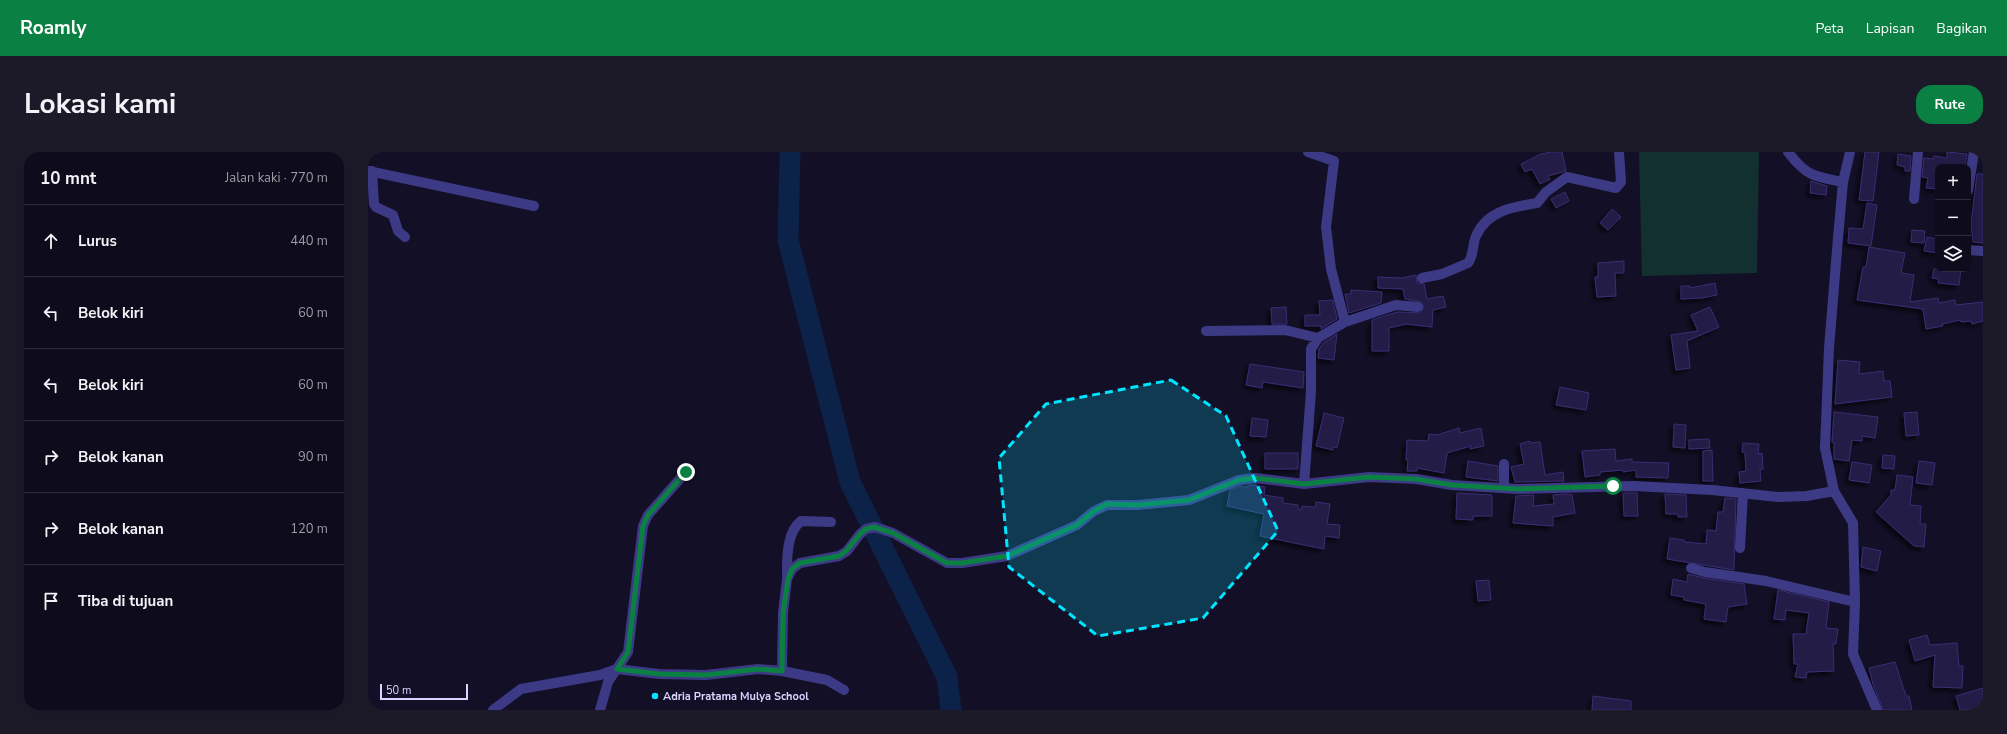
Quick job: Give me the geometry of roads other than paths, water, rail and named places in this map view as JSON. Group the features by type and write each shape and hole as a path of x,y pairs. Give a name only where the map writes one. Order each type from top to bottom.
{"street":[{"path":"1308,152 1335,156"},
{"path":"1326,152 1335,156"},
{"path":"1422,278 1442,274 1468,264 1472,255 1476,236 1494,214 1510,208 1536,204 1546,192 1567,176 1616,188 1622,182 1619,152"},
{"path":"1788,152 1798,166 1815,176 1844,182"},
{"path":"1850,152 1844,182 1829,348 1825,448 1834,491 1853,523 1855,602 1853,654 1875,710"},
{"path":"1914,199 1918,152"},
{"path":"1971,172 1974,152"},
{"path":"1335,156 1326,227 1331,269 1345,322"},
{"path":"405,237 398,231 393,216 376,207 374,204 370,171 534,206"},
{"path":"1971,250 1983,251"},
{"path":"1304,484 1311,392 1311,349 1318,338 1345,322 1396,305 1418,307"},
{"path":"1206,332 1285,330 1318,338"},
{"path":"1504,464 1504,488"},
{"path":"600,710 608,682 628,652 643,526 648,515 686,472"},
{"path":"788,579 792,569 800,563 839,556 846,551 866,529 874,527 893,533 947,563 969,562 1007,556 1077,525 1094,511 1107,504 1138,505 1189,500 1239,480 1255,478 1304,484 1369,477 1416,479 1452,485 1504,488 1634,486 1742,493 1778,497 1806,496 1834,491"},
{"path":"1740,548 1742,493"},
{"path":"782,671 783,613 788,579 788,546 795,526 800,521 831,522"},
{"path":"1691,568 1705,572 1766,581 1855,602"},
{"path":"493,710 522,689 600,675 617,669 659,674 706,675 758,669 782,671 828,680 844,690"}],"waterway":[{"path":"790,152 788,240 850,482 947,677 951,710"}],"place":[{"name":"Adria Pratama Mulya School","path":"655,696"}]}
